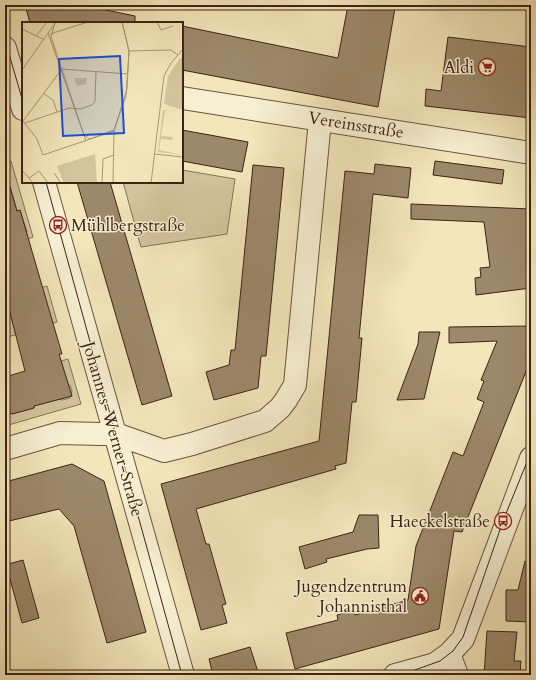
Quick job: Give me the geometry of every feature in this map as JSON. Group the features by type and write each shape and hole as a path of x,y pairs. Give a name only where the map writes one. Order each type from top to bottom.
{"street":[{"path":"5,48 22,106"},
{"name":"Vereinsstraße","path":"183,98 531,153"},
{"path":"5,449 60,433 116,434 164,451 192,444 265,421 280,408 295,385 320,120"},
{"name":"Johannes-Werner-Straße","path":"44,183 183,675"},
{"path":"395,675 435,664 449,654 463,639 531,458"},
{"path":"449,654 457,675"}],"shaded area":[{"path":"11,161 33,237 26,240 24,233 27,232 20,210 17,211 5,168 5,163"},
{"path":"183,170 235,179 227,234 141,247 123,183 183,183"},
{"path":"47,286 57,322 50,324 40,288"},
{"path":"5,298 16,335 5,337"},
{"path":"68,359 81,404 5,426 5,415 34,408 34,406 60,399 70,398 72,391 70,385 68,385 61,361"}],"building":[{"path":"25,5 82,5 135,16 135,22 30,22"},
{"path":"348,5 378,5 395,8 378,107 183,70 183,26 338,58"},
{"name":"Aldi","path":"448,37 531,47 531,118 425,106 426,89 441,91"},
{"path":"183,130 248,142 242,172 183,161"},
{"path":"435,161 504,170 502,184 433,175"},
{"path":"375,164 411,168 408,198 373,194 359,338 362,338 356,402 352,402 346,463 335,466 336,469 196,509 206,544 209,544 226,604 222,605 227,623 201,630 161,484 319,441 345,171 374,174"},
{"path":"253,165 284,168 266,356 261,356 258,388 214,400 206,372 229,365 231,350 235,350"},
{"path":"77,183 110,183 172,396 142,405"},
{"path":"5,184 9,184 17,211 20,210 62,354 59,354 72,396 5,415 5,377 25,371 5,293"},
{"path":"411,204 531,209 531,288 476,295 475,278 481,277 480,268 490,267 484,222 411,219"},
{"path":"531,326 531,359 462,532 454,531 439,629 295,669 286,633 338,620 337,615 353,610 355,615 408,600 416,546 453,452 463,456 484,402 477,399 484,381 481,380 497,341 449,343 449,327"},
{"path":"419,332 440,332 424,399 397,400 418,344"},
{"path":"72,464 104,481 146,632 107,643 74,526 59,509 5,522 5,482"},
{"path":"359,515 378,515 379,548 367,549 326,559 327,562 305,569 299,547 353,532"},
{"path":"23,560 39,618 22,623 10,579 5,580 5,565"},
{"path":"525,561 531,562 531,622 506,621 506,590 518,590"},
{"path":"487,631 517,632 514,661 521,661 520,675 484,675"},
{"path":"250,647 259,675 213,675 209,659"}],"tram line":[{"path":"5,40 22,99"},
{"path":"46,183 182,675"},
{"path":"401,675 440,661 453,651 463,637 503,521 531,452"}],"place":[{"name":"Aldi","path":"487,67"},
{"name":"Mühlbergstraße","path":"58,225"},
{"name":"Haeckelstraße","path":"503,521"},
{"name":"Jugendzentrum Johannisthal","path":"420,596"}]}
